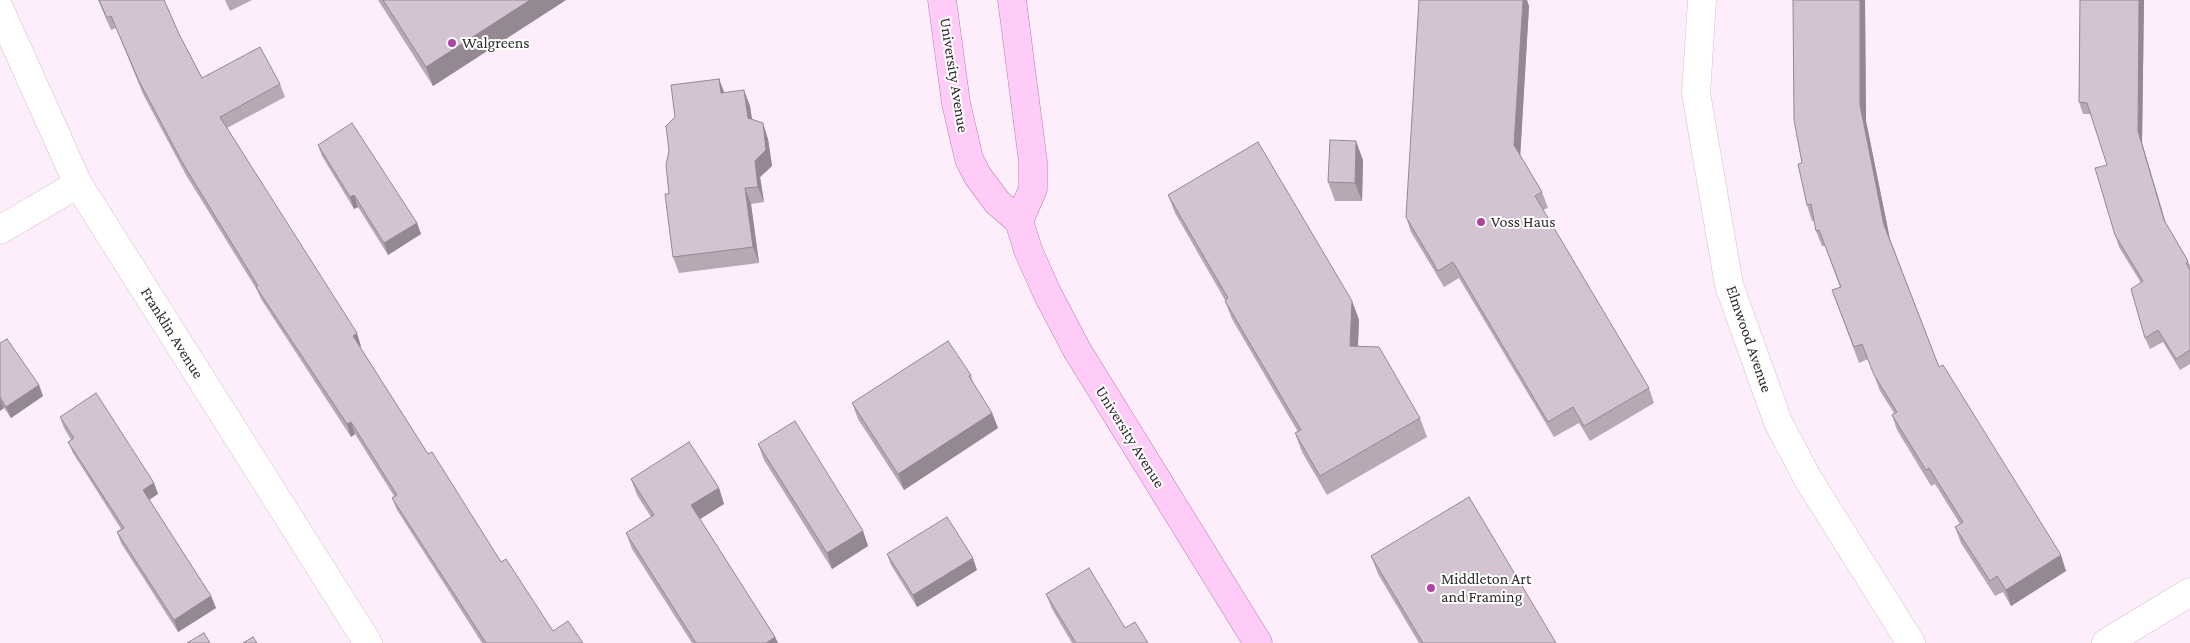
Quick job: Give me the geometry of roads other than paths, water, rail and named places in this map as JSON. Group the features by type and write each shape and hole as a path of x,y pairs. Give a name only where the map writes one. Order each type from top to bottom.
{"main road":[{"name":"University Avenue","path":"942,0 954,91 969,159 985,188 1019,221 1028,250 1047,293 1077,350 1258,643"},
{"path":"1012,0 1034,162 1033,189 1019,221"}],"street":[{"name":"Elmwood Avenue","path":"1702,0 1696,93 1729,286 1778,422 1786,438 1808,479 1911,643"},
{"name":"Franklin Avenue","path":"0,10 78,184 368,643"},
{"path":"0,230 78,184"},
{"path":"2106,643 2190,592"}],"place":[{"name":"Walgreens","path":"452,43"},
{"name":"Voss Haus","path":"1481,222"},
{"name":"Middleton Art and Framing","path":"1431,588"}]}
